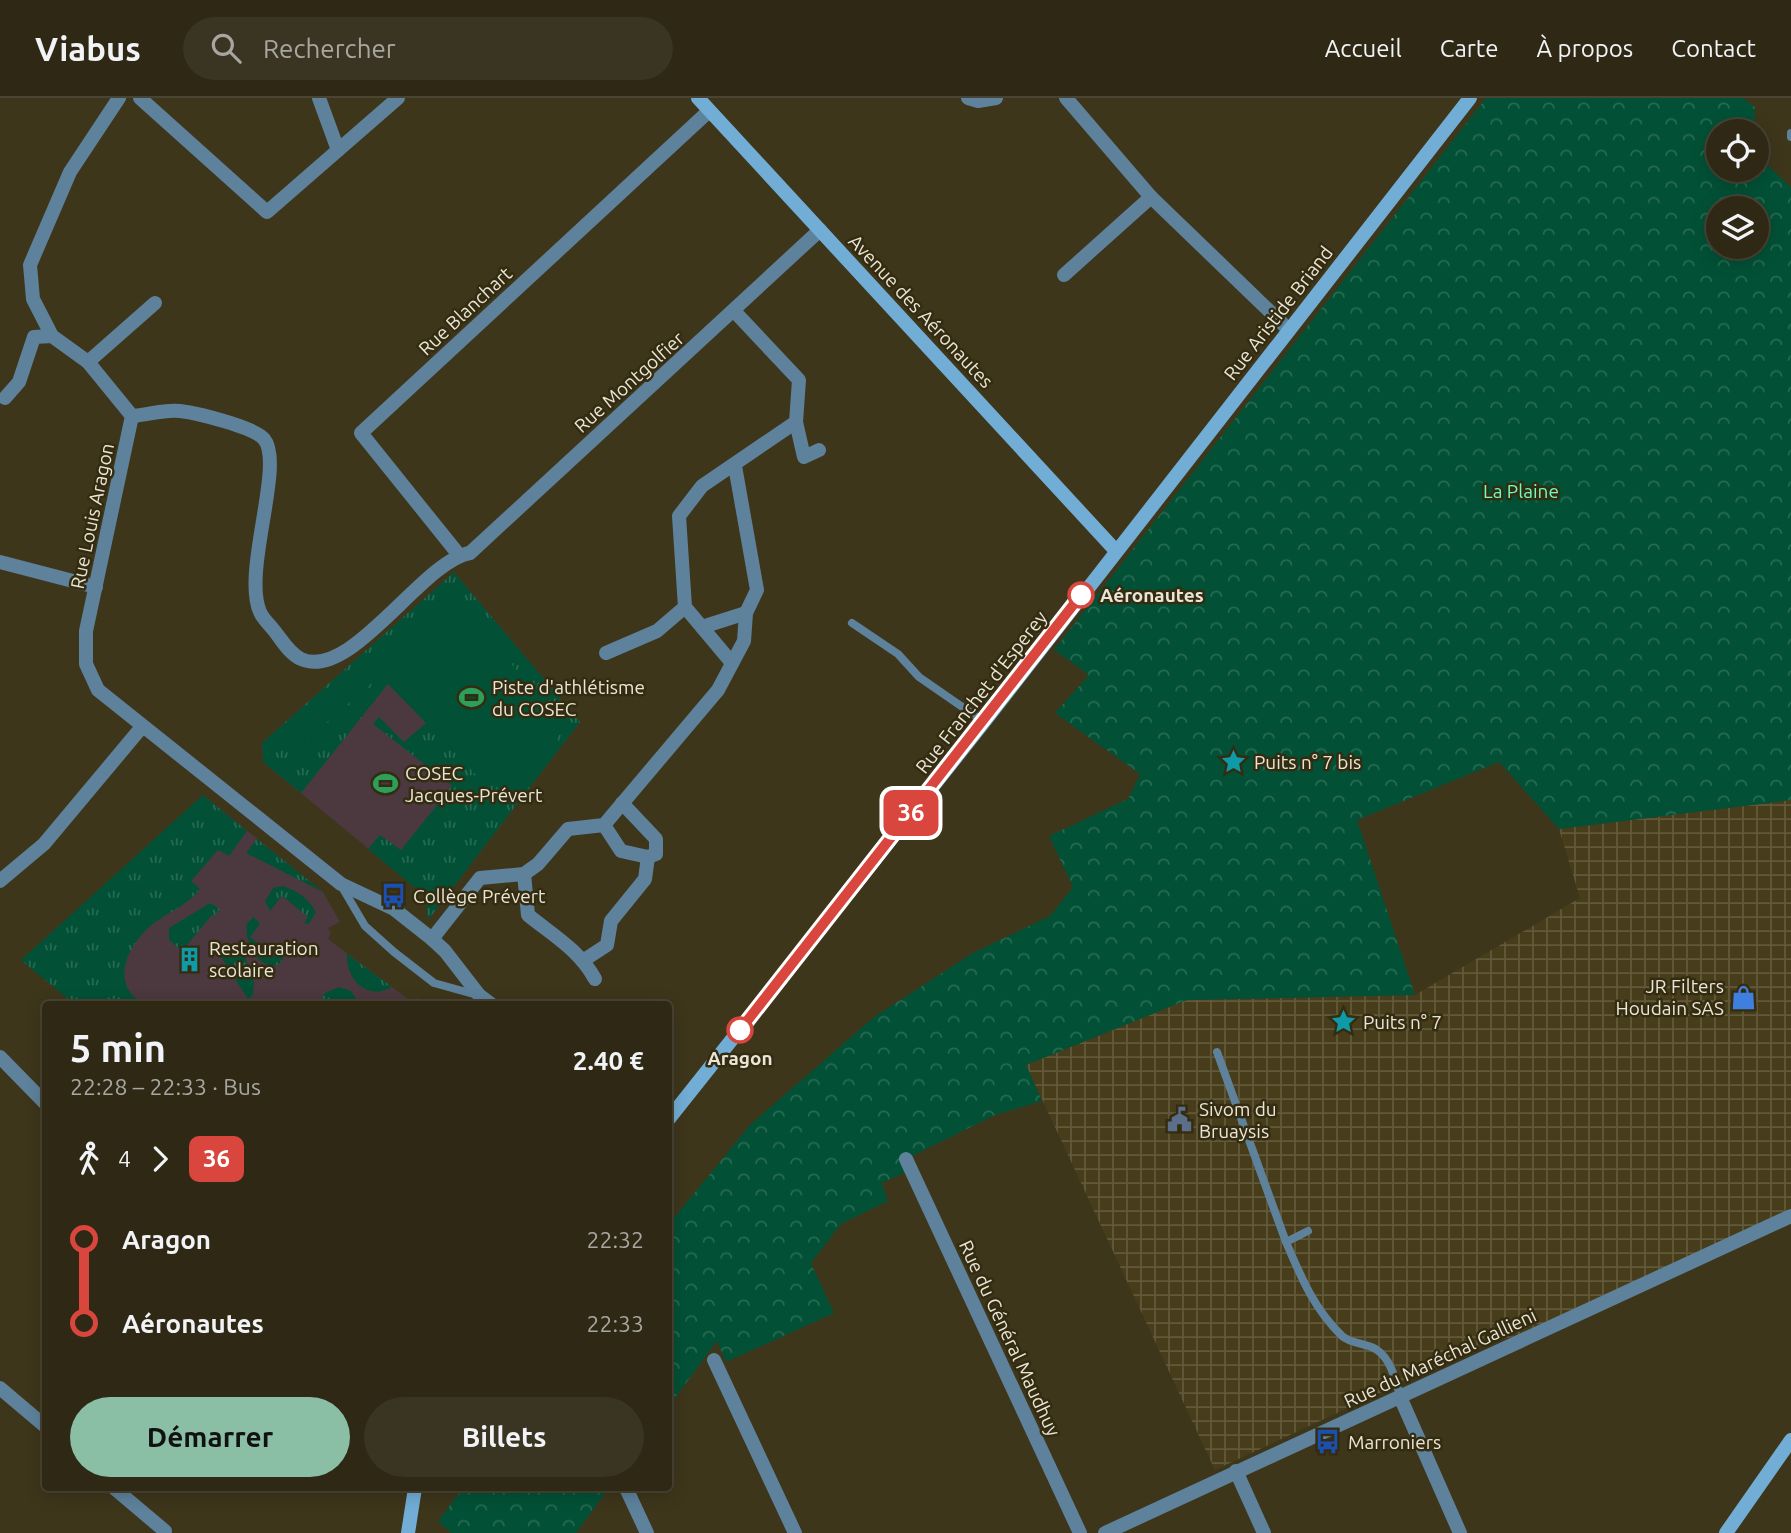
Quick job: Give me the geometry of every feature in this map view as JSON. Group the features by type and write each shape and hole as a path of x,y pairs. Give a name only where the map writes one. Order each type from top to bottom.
{"street":[{"path":"119,98 70,172 30,265 33,299 52,336 88,362 132,416"},
{"path":"140,98 267,212 398,98"},
{"path":"319,98 338,150"},
{"name":"Avenue des Aéronautes","path":"698,98 1116,551"},
{"path":"968,98 978,101 996,98"},
{"path":"1066,98 1152,197 1289,330"},
{"name":"Rue Aristide Briand","path":"1116,551 1469,98"},
{"name":"Rue Blanchart","path":"459,555 361,433 709,111"},
{"path":"1064,275 1152,197"},
{"name":"Rue Montgolfier","path":"132,416 181,411 255,431 265,440 271,458 257,566 257,599 260,612 291,652 302,660 319,663 341,654 459,555 470,553 735,312 820,230"},
{"path":"88,362 155,303"},
{"path":"735,312 799,380 796,422 804,457 819,450"},
{"path":"5,398 19,382 34,337 52,336"},
{"name":"Rue Louis Aragon","path":"132,416 86,631 86,664 97,690 141,728 225,789 341,884 394,909 432,939 445,951 478,996"},
{"path":"732,663 685,607 679,516 702,486 796,422"},
{"path":"432,939 480,878 524,874 538,864 568,829 604,825 718,690 744,641 746,613 757,590 735,466"},
{"name":"Rue Franchet d'Esperey","path":"672,1115 1116,551"},
{"path":"0,562 96,587"},
{"path":"606,653 657,631 685,607"},
{"path":"702,627 746,613"},
{"path":"0,881 44,844 141,728"},
{"path":"604,825 621,851 648,858 656,853 656,839 622,803"},
{"path":"584,960 607,945 611,921 645,879 648,858"},
{"path":"524,874 528,915 584,960 595,979"},
{"path":"478,996 486,1001"},
{"path":"0,1057 42,1100"},
{"name":"Rue du Général Maudhuy","path":"906,1159 1080,1533"},
{"name":"Rue du Maréchal Gallieni","path":"1105,1533 1236,1471 1401,1399 1791,1216"},
{"path":"714,1360 795,1533"},
{"path":"0,1388 42,1424"},
{"path":"1401,1399 1460,1533"},
{"path":"1727,1533 1791,1440"},
{"path":"1236,1471 1264,1533"},
{"path":"118,1491 165,1531"},
{"path":"408,1533 415,1491"},
{"path":"627,1491 648,1533"}],"lane":[{"path":"852,623 898,654 919,677 984,722"},
{"path":"341,884 365,926 394,953 434,983 478,996"},
{"path":"1217,1052 1305,1287 1324,1318 1345,1339 1377,1350 1390,1365 1401,1399"},
{"path":"1286,1242 1308,1231"}],"shaded area":[{"path":"454,572 580,722 428,920 428,901 421,892 263,762 262,743"},
{"path":"203,795 323,892 340,922 328,928 331,933 328,939 411,1001 76,1001 160,836"},
{"path":"1791,800 1791,1216 1552,1327 1485,1344 1215,1470 1026,1065 1187,1000 1415,995 1580,898 1559,829"}],"green space":[{"name":"La Plaine","path":"1486,98 1743,98 1755,107 1754,119 1706,119 1706,182 1769,182 1769,167 1791,187 1791,800 1559,829 1499,762 1357,820 1415,995 1187,1000 1026,1065 1042,1101 995,1115 906,1159 910,1170 882,1183 888,1201 841,1224 811,1263 834,1313 726,1362 717,1341 672,1402 672,1220 750,1125 874,1017 973,953 1050,916 1073,887 1049,836 1128,799 1140,774 1055,713 1089,675 1054,650"},
{"path":"454,572 580,722 428,920 425,896 368,849 380,835 401,850 452,786 373,724 379,717 404,742 426,723 388,684 301,793 263,762 262,743"},
{"name":"Piste d'athlétisme du COSEC","path":"452,597 555,713 558,729 556,743 541,768 515,783 484,783 381,675 300,746 292,735"},
{"path":"203,795 247,831 229,856 218,850 191,881 200,889 195,895 154,923 136,942 130,952 124,975 133,995 140,1001 70,1001 21,960"},
{"path":"257,839 323,892 246,853"},
{"path":"283,886 302,896 313,907 316,912 309,924 304,923 308,917 282,896 270,911 265,901 273,888"},
{"path":"210,903 220,909 182,951 169,940 169,928"},
{"path":"254,917 260,924 250,937 276,957 282,951 283,960 277,965 263,963 253,952 247,937 247,923"},
{"path":"229,947 244,955 254,982 253,995 248,999 221,957"},
{"path":"347,954 392,987 374,992 359,985 350,971"},
{"path":"339,987 351,991 358,1001 320,1001 325,993"},
{"path":"461,1491 607,1491 576,1533 451,1533 438,1521"}],"bus line":[{"name":"36","path":"740,1030 1081,595"}],"place":[{"name":"Aéronautes","path":"1081,595"},
{"name":"Piste d'athlétisme du COSEC","path":"472,698"},
{"name":"Puits n° 7 bis","path":"1234,762"},
{"name":"COSEC Jacques-Prévert","path":"385,784"},
{"name":"Collège Prévert","path":"393,896"},
{"name":"Restauration scolaire","path":"189,959"},
{"name":"JR Filters Houdain SAS","path":"1744,997"},
{"name":"Puits n° 7","path":"1343,1022"},
{"name":"Aragon","path":"740,1030"},
{"name":"Sivom du Bruaysis","path":"1179,1120"},
{"name":"Marroniers","path":"1328,1442"}]}
